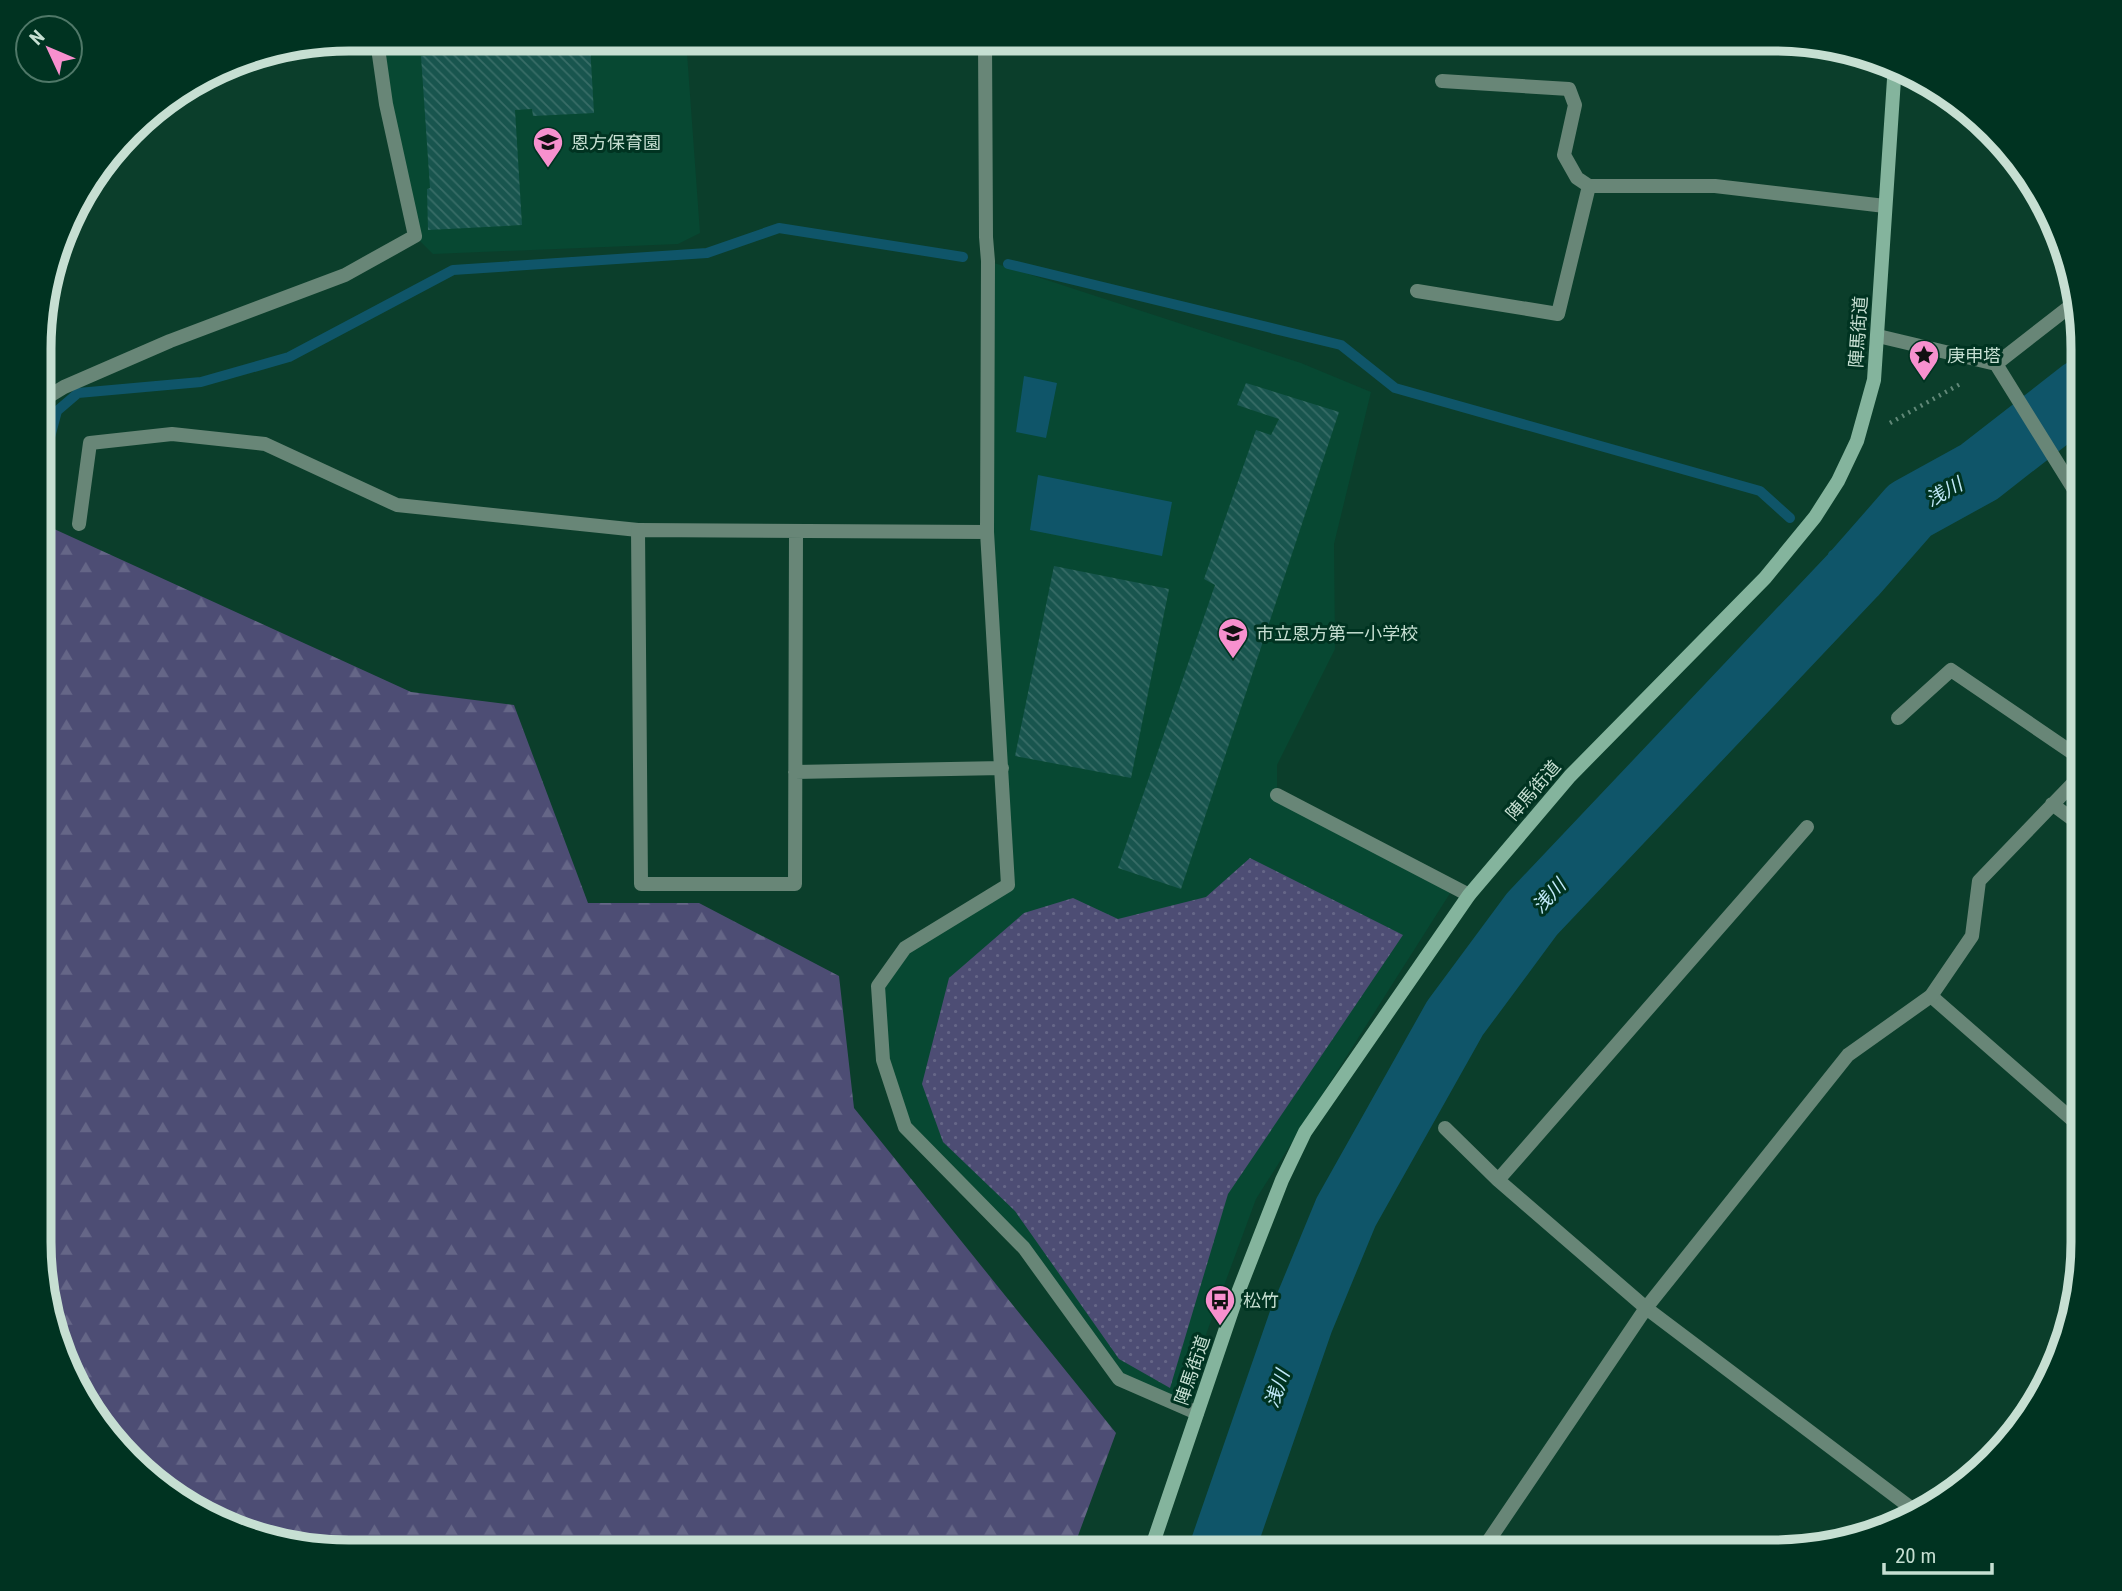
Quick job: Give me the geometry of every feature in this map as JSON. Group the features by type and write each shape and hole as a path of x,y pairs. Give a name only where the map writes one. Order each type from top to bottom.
{"main road":[{"name":"陣馬街道","path":"1154,1540 1266,1219 1305,1132 1469,895 1570,776 1765,578 1815,517 1838,481 1857,441 1874,380 1894,76"}],"street":[{"path":"51,395 170,341 345,275 415,236 386,104 379,51"},
{"path":"985,51 987,532 1008,885 905,948 878,986 883,1060 905,1127 1024,1248 1119,1379 1197,1413"},
{"path":"1441,81 1569,89 1575,105 1564,155 1577,178 1589,186 1715,186 1885,206"},
{"path":"1417,291 1558,314 1589,186"},
{"path":"1996,364 2068,307"},
{"path":"1878,336 1996,364 2071,485"},
{"path":"79,524 90,443 172,434 265,444 397,505 638,530 987,532"},
{"path":"638,530 641,884 795,884 796,531"},
{"path":"1898,718 1951,670 2071,752"},
{"path":"795,772 1002,768"},
{"path":"1489,1540 1646,1308 1848,1055 1931,996 1972,936 1979,881 2071,785"},
{"path":"1277,795 1469,895"},
{"path":"2052,804 2071,818"},
{"path":"1498,1180 1807,827"},
{"path":"1931,996 2071,1118"},
{"path":"1445,1128 1498,1180 1646,1308 1910,1507"}],"path":[{"path":"1857,441 1996,364"}],"shaded area":[{"name":"恩方保育園","path":"379,51 687,51 700,233 678,244 433,254 415,236"},
{"path":"988,261 1301,363 1371,392 1334,544 1335,649 1277,765 1277,794 1454,887 1256,1199 1180,1405 1119,1379 1024,1248 905,1127 883,1060 878,986 905,948 1008,885 987,532"},
{"path":"1024,376 1057,383 1046,438 1016,432"},
{"path":"1038,475 1172,502 1162,556 1030,530"}],"green space":[{"path":"51,528 411,692 514,705 588,903 699,903 839,976 854,1108 1116,1433 1076,1540 329,1540 291,1535 235,1518 167,1479 138,1453 112,1424 81,1374 61,1319 53,1281"},
{"path":"1250,858 1403,935 1228,1194 1170,1388 1119,1359 1015,1211 943,1142 922,1084 949,978 1024,913 1073,898 1118,919 1206,897"}],"building":[{"name":"恩方保育園","path":"469,51 590,51 594,113 533,116 532,109 515,110 522,225 428,230 427,189 430,188 421,56"},
{"path":"1246,383 1339,412 1181,889 1118,868 1215,585 1204,579 1256,430 1271,435 1279,419 1237,405"},
{"path":"1054,566 1169,589 1131,778 1015,756"}],"waterway":[{"path":"51,434 57,411 78,393 201,382 289,357 453,270 707,253 779,228 963,257"},
{"path":"1008,264 1341,345 1395,388 1760,491 1790,518"},
{"name":"浅川","path":"1225,1540 1301,1321 1346,1212 1455,1018 1532,914 1854,574 1910,510 1979,472 2071,400"},
{"path":"1833,555 1854,574"}],"place":[{"name":"恩方保育園","path":"548,169"},
{"name":"庚申塔","path":"1924,382"},
{"name":"市立恩方第一小学校","path":"1233,660"},
{"name":"松竹","path":"1220,1327"}]}
